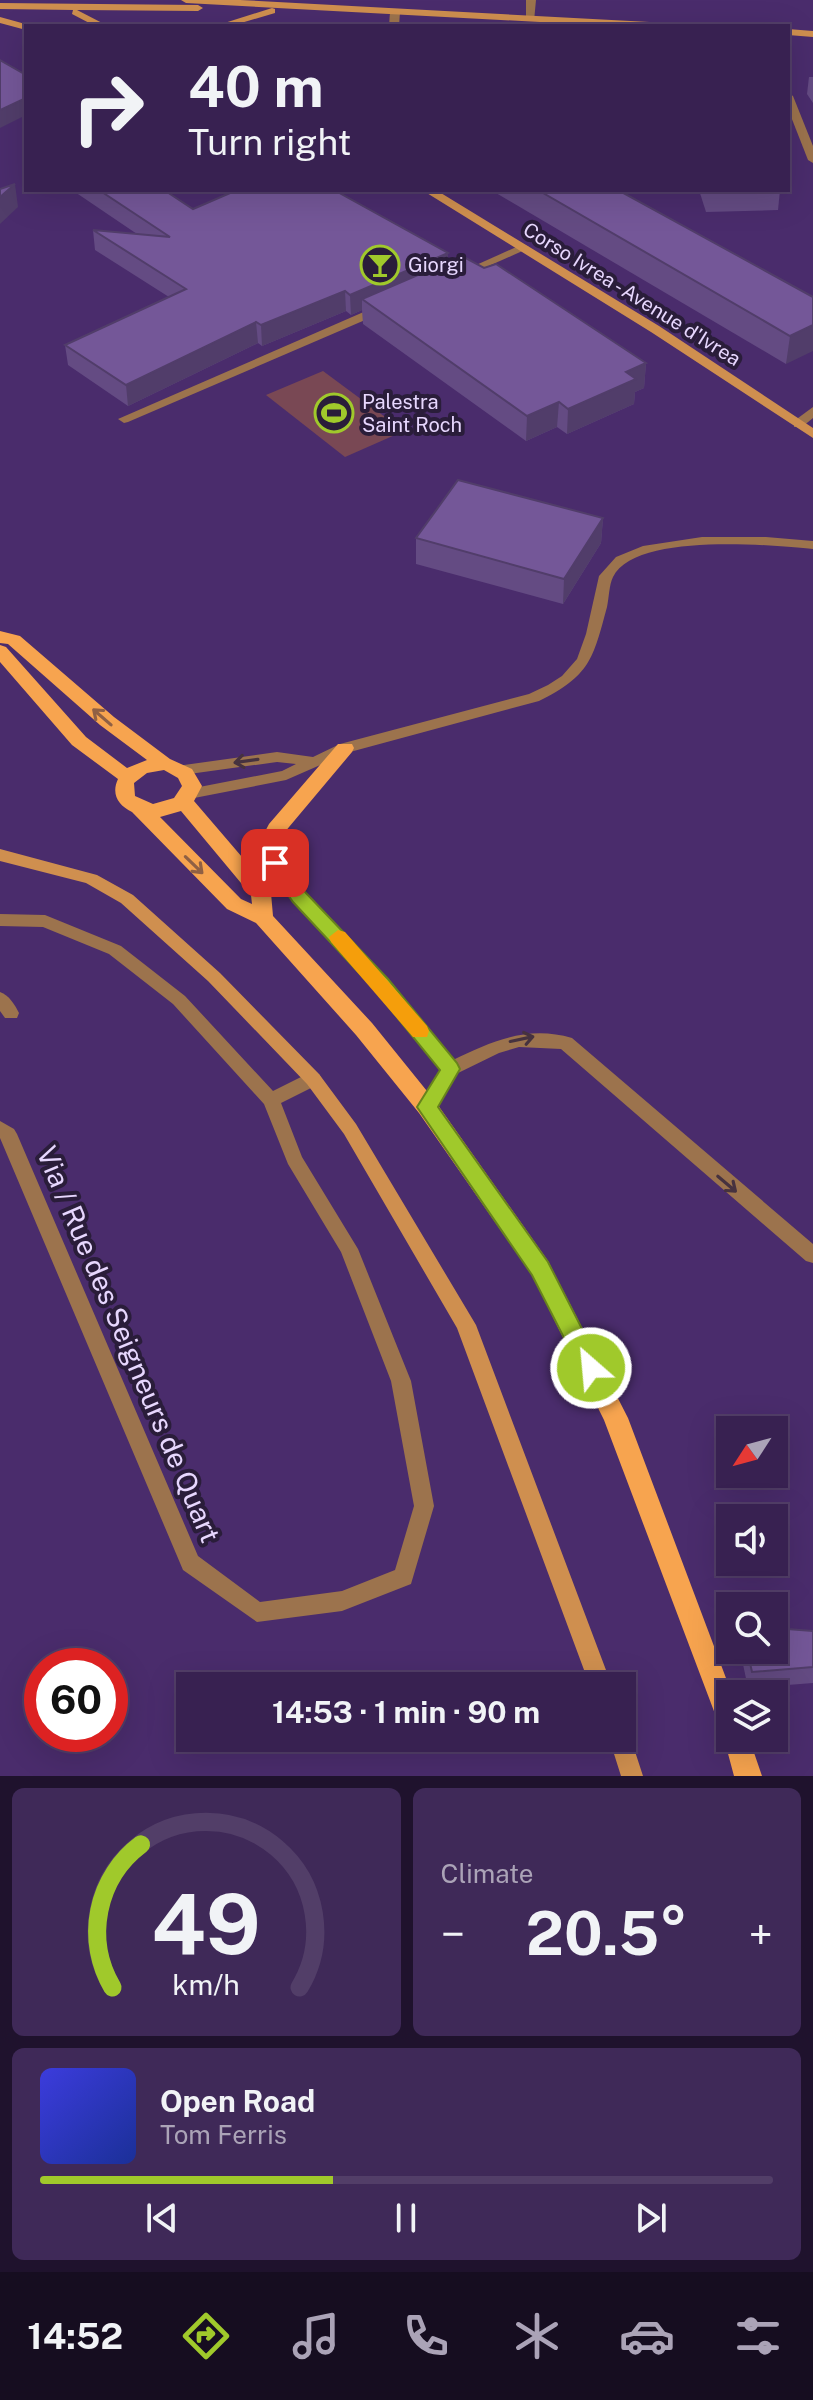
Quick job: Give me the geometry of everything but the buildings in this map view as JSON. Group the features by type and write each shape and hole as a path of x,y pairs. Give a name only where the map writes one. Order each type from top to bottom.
{"main road":[{"path":"0,637 14,640 107,721 190,778 186,798 261,893 263,918"},
{"path":"0,651 79,741 127,777"},
{"path":"250,878 285,817 345,748"},
{"path":"173,767 143,767 127,777 123,792 126,799 140,809 234,904 263,918 364,1029 427,1107 540,1268 616,1418 716,1686"},
{"path":"140,809 163,810 186,798"},
{"path":"740,1752 748,1776"}],"street":[{"path":"43,0 99,24"},
{"path":"186,0 629,24"},
{"path":"531,0 531,19"},
{"path":"0,6 70,9 289,7"},
{"path":"227,24 289,7"},
{"path":"394,24 395,12"},
{"path":"0,20 24,26"},
{"path":"790,32 813,34"},
{"path":"790,101 813,160"},
{"name":"Corso Ivrea - Avenue d'Ivrea","path":"431,192 523,247 813,434"},
{"path":"452,278 523,247"},
{"path":"124,419 395,303"},
{"path":"798,424 813,411"},
{"path":"186,798 286,775 310,761 345,748 534,698 576,676 584,661 607,573 630,553 669,544 739,541 813,545"},
{"path":"173,767 277,757 310,761"},
{"path":"265,849 300,897 381,984 450,1069"},
{"path":"0,855 91,879 127,899 214,977 313,1079 350,1129 466,1325 596,1672"},
{"path":"0,920 45,921 115,950 179,1000 271,1100 313,1079"},
{"path":"0,998 11,1013"},
{"path":"427,1107 450,1069 512,1040 537,1036 566,1043 813,1255"},
{"name":"Via / Rue des Seigneurs de Quart","path":"0,1128 8,1134 190,1563 257,1612 342,1601 404,1577 424,1506 401,1381 349,1249 294,1159 271,1100"},
{"path":"624,1752 632,1776"}],"shaded area":[{"name":"Palestra Saint Roch","path":"323,371 404,431 345,457 266,395"}],"slow traffic":[{"path":"338,937 420,1031"}],"place":[{"name":"Giorgi","path":"380,265"},
{"name":"Palestra Saint Roch","path":"334,413"}],"route":[{"path":"275,863 300,897 381,984 450,1069 427,1107 540,1268 591,1368"}]}
